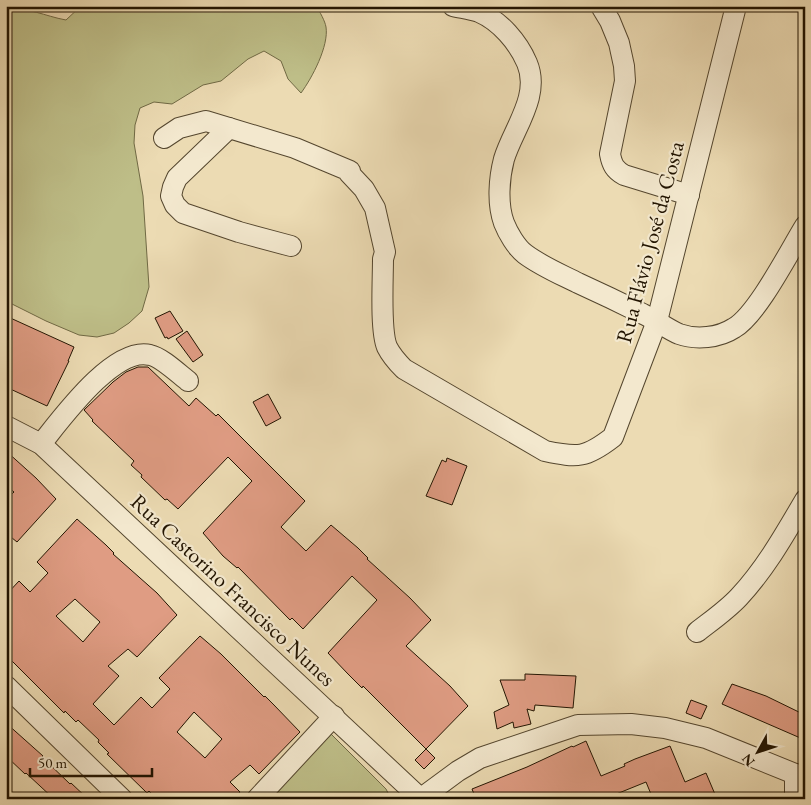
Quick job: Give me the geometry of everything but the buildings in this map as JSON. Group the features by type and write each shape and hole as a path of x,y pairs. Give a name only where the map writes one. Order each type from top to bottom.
{"street":[{"path":"453,6 479,12 500,26 513,39 528,64 532,86 524,113 504,160 499,196 504,222 513,240 523,253 545,267 657,321 679,334 703,338 723,333 745,320 756,306 805,226"},
{"path":"601,6 610,21 619,44 624,66 625,81 610,154 612,164 624,176 689,195"},
{"name":"Rua Flávio José da Costa","path":"164,138 179,128 206,121 296,148 350,171 349,173 364,190 375,208 385,252 384,333 387,347 396,360 404,369 545,451 583,456 598,449 612,437 657,321 736,6"},
{"path":"229,128 177,178 171,196 175,205 183,213 239,232 291,246"},
{"path":"41,444 94,381 127,357 140,353 153,355 188,381"},
{"name":"Rua Castorino Francisco Nunes","path":"6,426 41,444 334,716 428,796"},
{"path":"697,632 738,599 757,578 805,500"},
{"path":"6,686 122,799"},
{"path":"257,799 334,716"},
{"path":"428,796 458,771 480,758 578,725 632,724 665,728 706,738 800,776 795,799"}],"green space":[{"path":"81,6 316,6 326,27 325,43 315,71 301,93 288,79 281,61 264,51 248,59 221,81 203,85 172,104 154,102 140,108 135,125 134,143 143,196 149,287 142,311 114,333 97,337 79,335 6,301 6,10 30,11 66,20"},
{"path":"325,728 386,789 391,799 259,799"}]}
